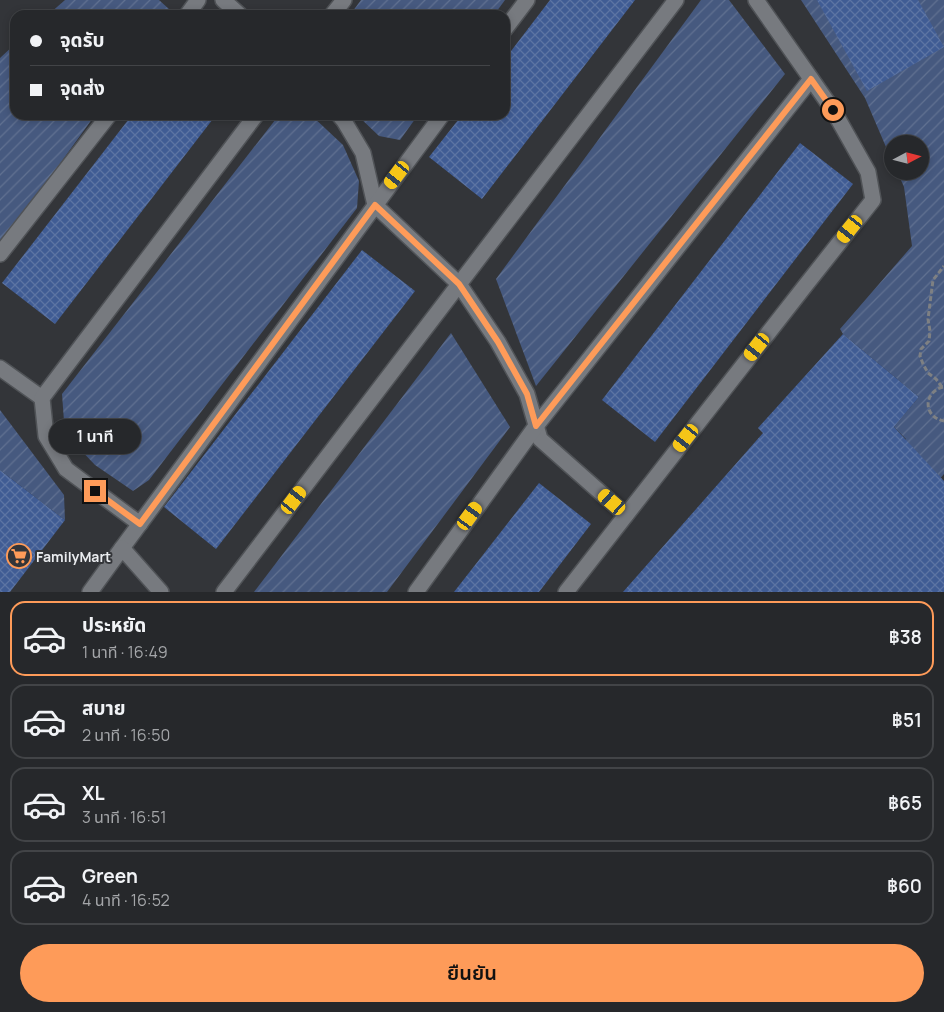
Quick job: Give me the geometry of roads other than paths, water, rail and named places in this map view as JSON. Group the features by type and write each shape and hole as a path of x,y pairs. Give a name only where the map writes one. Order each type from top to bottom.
{"lane":[{"path":"223,0 234,10"},
{"path":"336,10 344,0"},
{"path":"510,22 526,0"},
{"path":"224,592 676,0"},
{"path":"566,592 873,200 868,172 833,110 756,0"},
{"path":"416,592 536,426 811,79"},
{"path":"0,254 105,120"},
{"path":"140,524 66,468 46,436 42,398 252,120"},
{"path":"342,120 363,153 375,205 459,284 498,342 527,394 540,439 626,515"},
{"path":"90,592 438,120"},
{"path":"0,368 42,398"},
{"path":"122,548 161,592"}],"place":[{"name":"FamilyMart","path":"19,556"}]}
